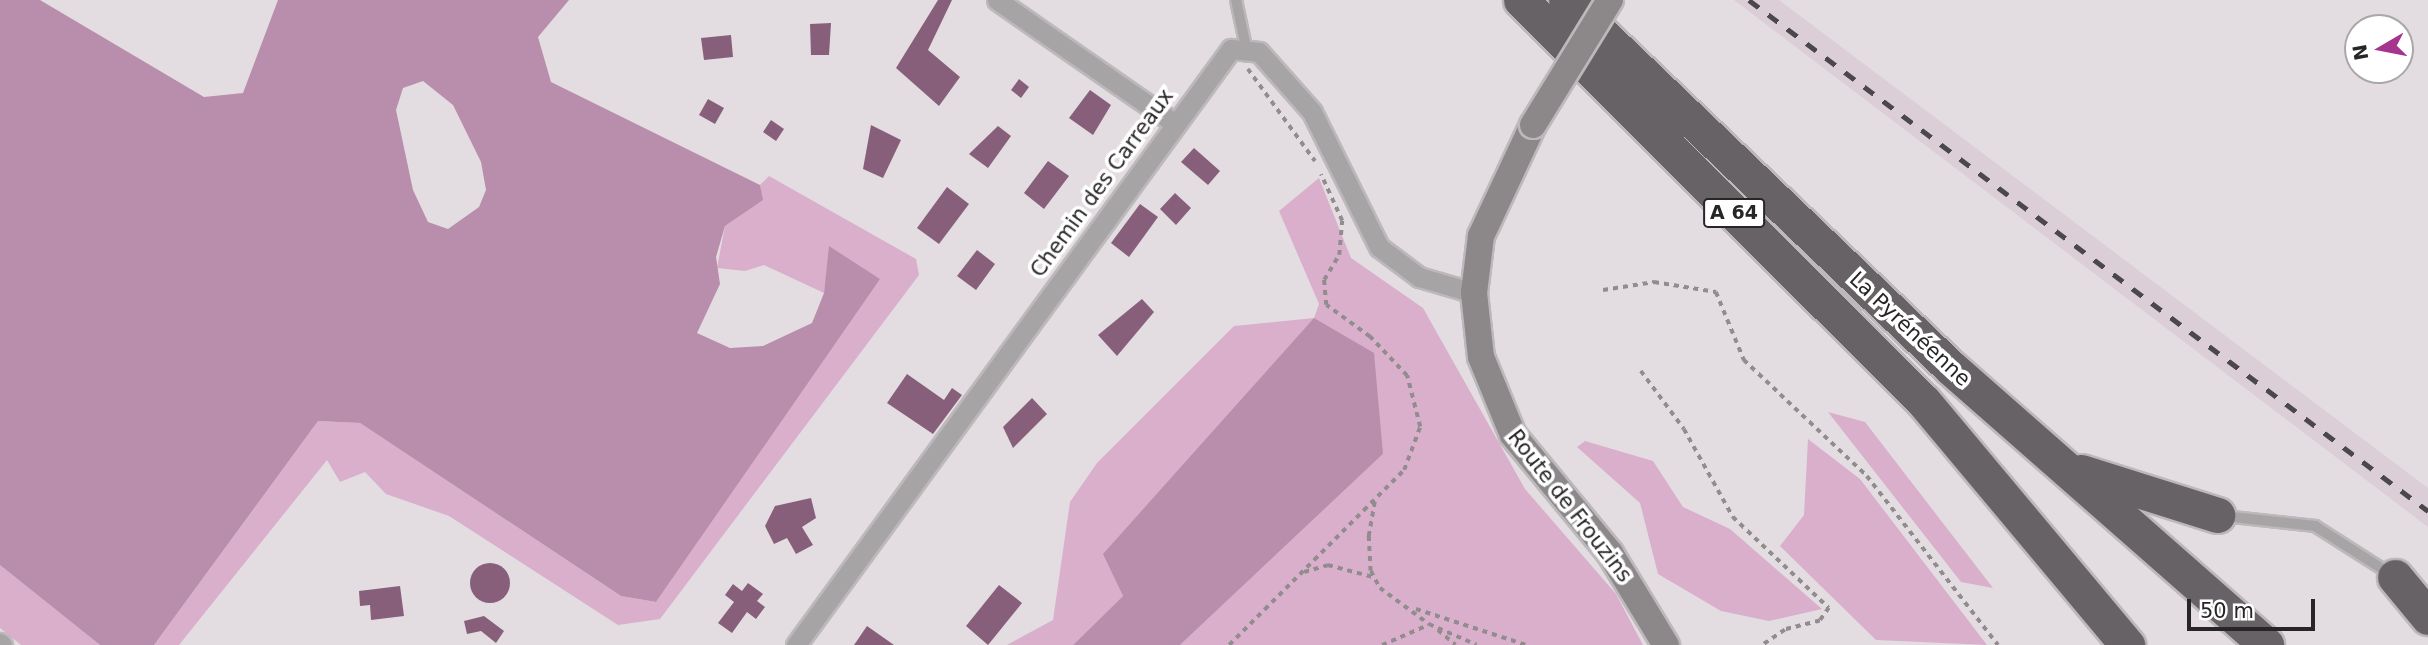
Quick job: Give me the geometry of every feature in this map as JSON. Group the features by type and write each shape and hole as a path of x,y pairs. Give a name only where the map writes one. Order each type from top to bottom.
{"highway":[{"name":"La Pyrénéenne","path":"1521,0 1924,402 2127,645"},
{"name":"La Pyrénéenne","path":"1566,0 1685,120 2057,462 2266,645"},
{"path":"2057,462 2137,494 2217,515"},
{"path":"2395,578 2428,617"}],"main road":[{"name":"Route de Frouzins","path":"1609,0 1533,125 1487,216 1474,293 1481,357 1504,419 1610,553 1666,645"}],"street":[{"path":"997,0 1174,123"},
{"path":"1245,47 1259,52 1312,112 1379,247 1419,277 1474,293"},
{"name":"Chemin des Carreaux","path":"796,645 1218,60 1245,47"}],"lane":[{"path":"1236,0 1245,47"},
{"path":"2217,515 2315,526 2395,578"}],"path":[{"path":"1229,645 1404,470 1420,427 1407,376 1370,337 1326,305 1324,280 1339,255 1342,221 1314,160 1266,101 1246,65 1236,68"},
{"path":"1603,290 1654,282 1716,292 1744,360 1867,476 1998,645"},
{"path":"1641,371 1684,429 1733,517 1829,608 1820,621 1785,630 1763,645"},
{"path":"1375,578 1369,536 1376,500"},
{"path":"1302,573 1328,565 1375,578 1456,645"},
{"path":"1414,609 1526,645"},
{"path":"1382,645 1429,624 1477,645"}],"shaded area":[{"path":"0,0 40,0 204,97 243,93 278,0 569,0 538,37 551,82 760,185 763,200 725,226 716,257 720,284 697,333 730,348 763,346 812,323 824,293 829,246 880,279 656,602 621,596 360,423 318,421 154,645 100,645 0,565","holes":["423,81 453,105 481,162 486,190 479,207 448,229 428,222 413,190 396,110 403,88"]},
{"path":"1734,0 1779,0 2428,488 2428,527"},
{"path":"769,176 916,259 919,275 660,619 618,625 449,516 386,494 365,472 340,482 327,460 179,645 154,645 318,421 360,423 621,596 656,602 879,279 830,247 824,293 764,265 745,271 717,268 725,226 762,200 760,185"},
{"path":"1319,178 1351,258 1423,308 1525,489 1616,594 1643,645 1180,645 1383,454 1104,554 1123,596 1073,645 1007,645 1053,620 1070,502 1097,463 1234,326 1314,318 1319,304 1279,211"},
{"path":"1314,318 1374,353 1383,454 1180,645 1073,645 1123,596 1103,554"},
{"path":"1828,412 1865,422 1993,588 1961,582"},
{"path":"1808,439 1860,479 1987,645 1876,640 1780,546 1804,515"},
{"path":"1585,441 1653,461 1683,507 1730,529 1822,609 1769,621 1721,611 1658,574 1640,503 1577,447"},
{"path":"0,565 100,645 21,645 0,628"}],"building":[{"path":"938,0 952,0 928,50 960,77 939,106 896,68"},
{"path":"831,23 829,55 811,55 810,24"},
{"path":"731,35 733,57 704,60 701,38"},
{"path":"1019,79 1029,87 1021,98 1011,90"},
{"path":"1090,90 1111,105 1093,135 1069,118"},
{"path":"708,99 724,108 715,124 699,115"},
{"path":"771,120 784,129 776,141 763,132"},
{"path":"871,125 901,140 883,178 863,169"},
{"path":"998,126 1011,136 988,168 969,154"},
{"path":"1194,148 1220,171 1208,185 1181,162"},
{"path":"1048,161 1069,176 1044,209 1024,193"},
{"path":"947,187 969,204 939,244 917,228"},
{"path":"1175,193 1191,208 1176,225 1160,209"},
{"path":"1140,204 1158,217 1129,257 1111,243"},
{"path":"977,250 995,264 976,290 957,276"},
{"path":"1142,299 1154,312 1117,356 1098,335"},
{"path":"907,374 944,400 952,388 962,395 933,434 887,403"},
{"path":"1032,398 1047,414 1013,448 1003,427"},
{"path":"811,498 816,518 802,527 813,545 796,554 787,538 774,544 765,526 775,506"},
{"path":"490,563 498,564 504,569 509,575 509,591 504,597 498,602 490,603 482,602 476,597 471,591 470,583 471,575 476,569 482,564"},
{"path":"748,583 763,594 757,601 765,607 756,619 747,612 732,633 718,623 734,602 725,595 733,584 742,591"},
{"path":"999,585 1022,603 988,645 966,626"},
{"path":"400,586 404,616 371,620 370,605 360,606 359,591"},
{"path":"484,616 504,631 496,643 481,631 467,634 464,621"},
{"path":"867,626 894,645 854,645"}],"railway":[{"path":"1749,0 2428,511"}]}
